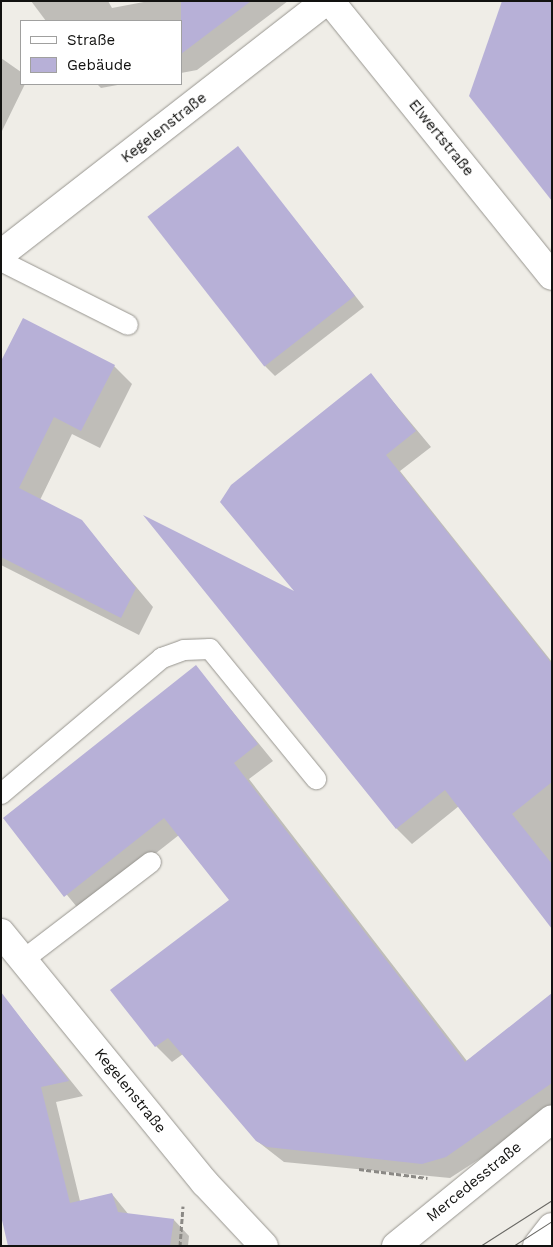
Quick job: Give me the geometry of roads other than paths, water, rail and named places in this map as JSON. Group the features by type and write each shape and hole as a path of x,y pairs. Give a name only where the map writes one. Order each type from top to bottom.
{"street":[{"name":"Kegelenstraße","path":"1,254 326,1"},
{"name":"Elwertstraße","path":"330,1 552,276"},
{"name":"Kegelenstraße","path":"1,933 205,1183 264,1246"},
{"name":"Mercedesstraße","path":"396,1246 552,1119"},
{"path":"537,1246 552,1227"}],"lane":[{"path":"1,261 128,325"},
{"path":"1,794 162,658 202,649 210,649 316,779"},
{"path":"23,960 151,862"}],"tram line":[{"path":"480,1246 552,1200"},
{"path":"513,1246 552,1221"}]}
